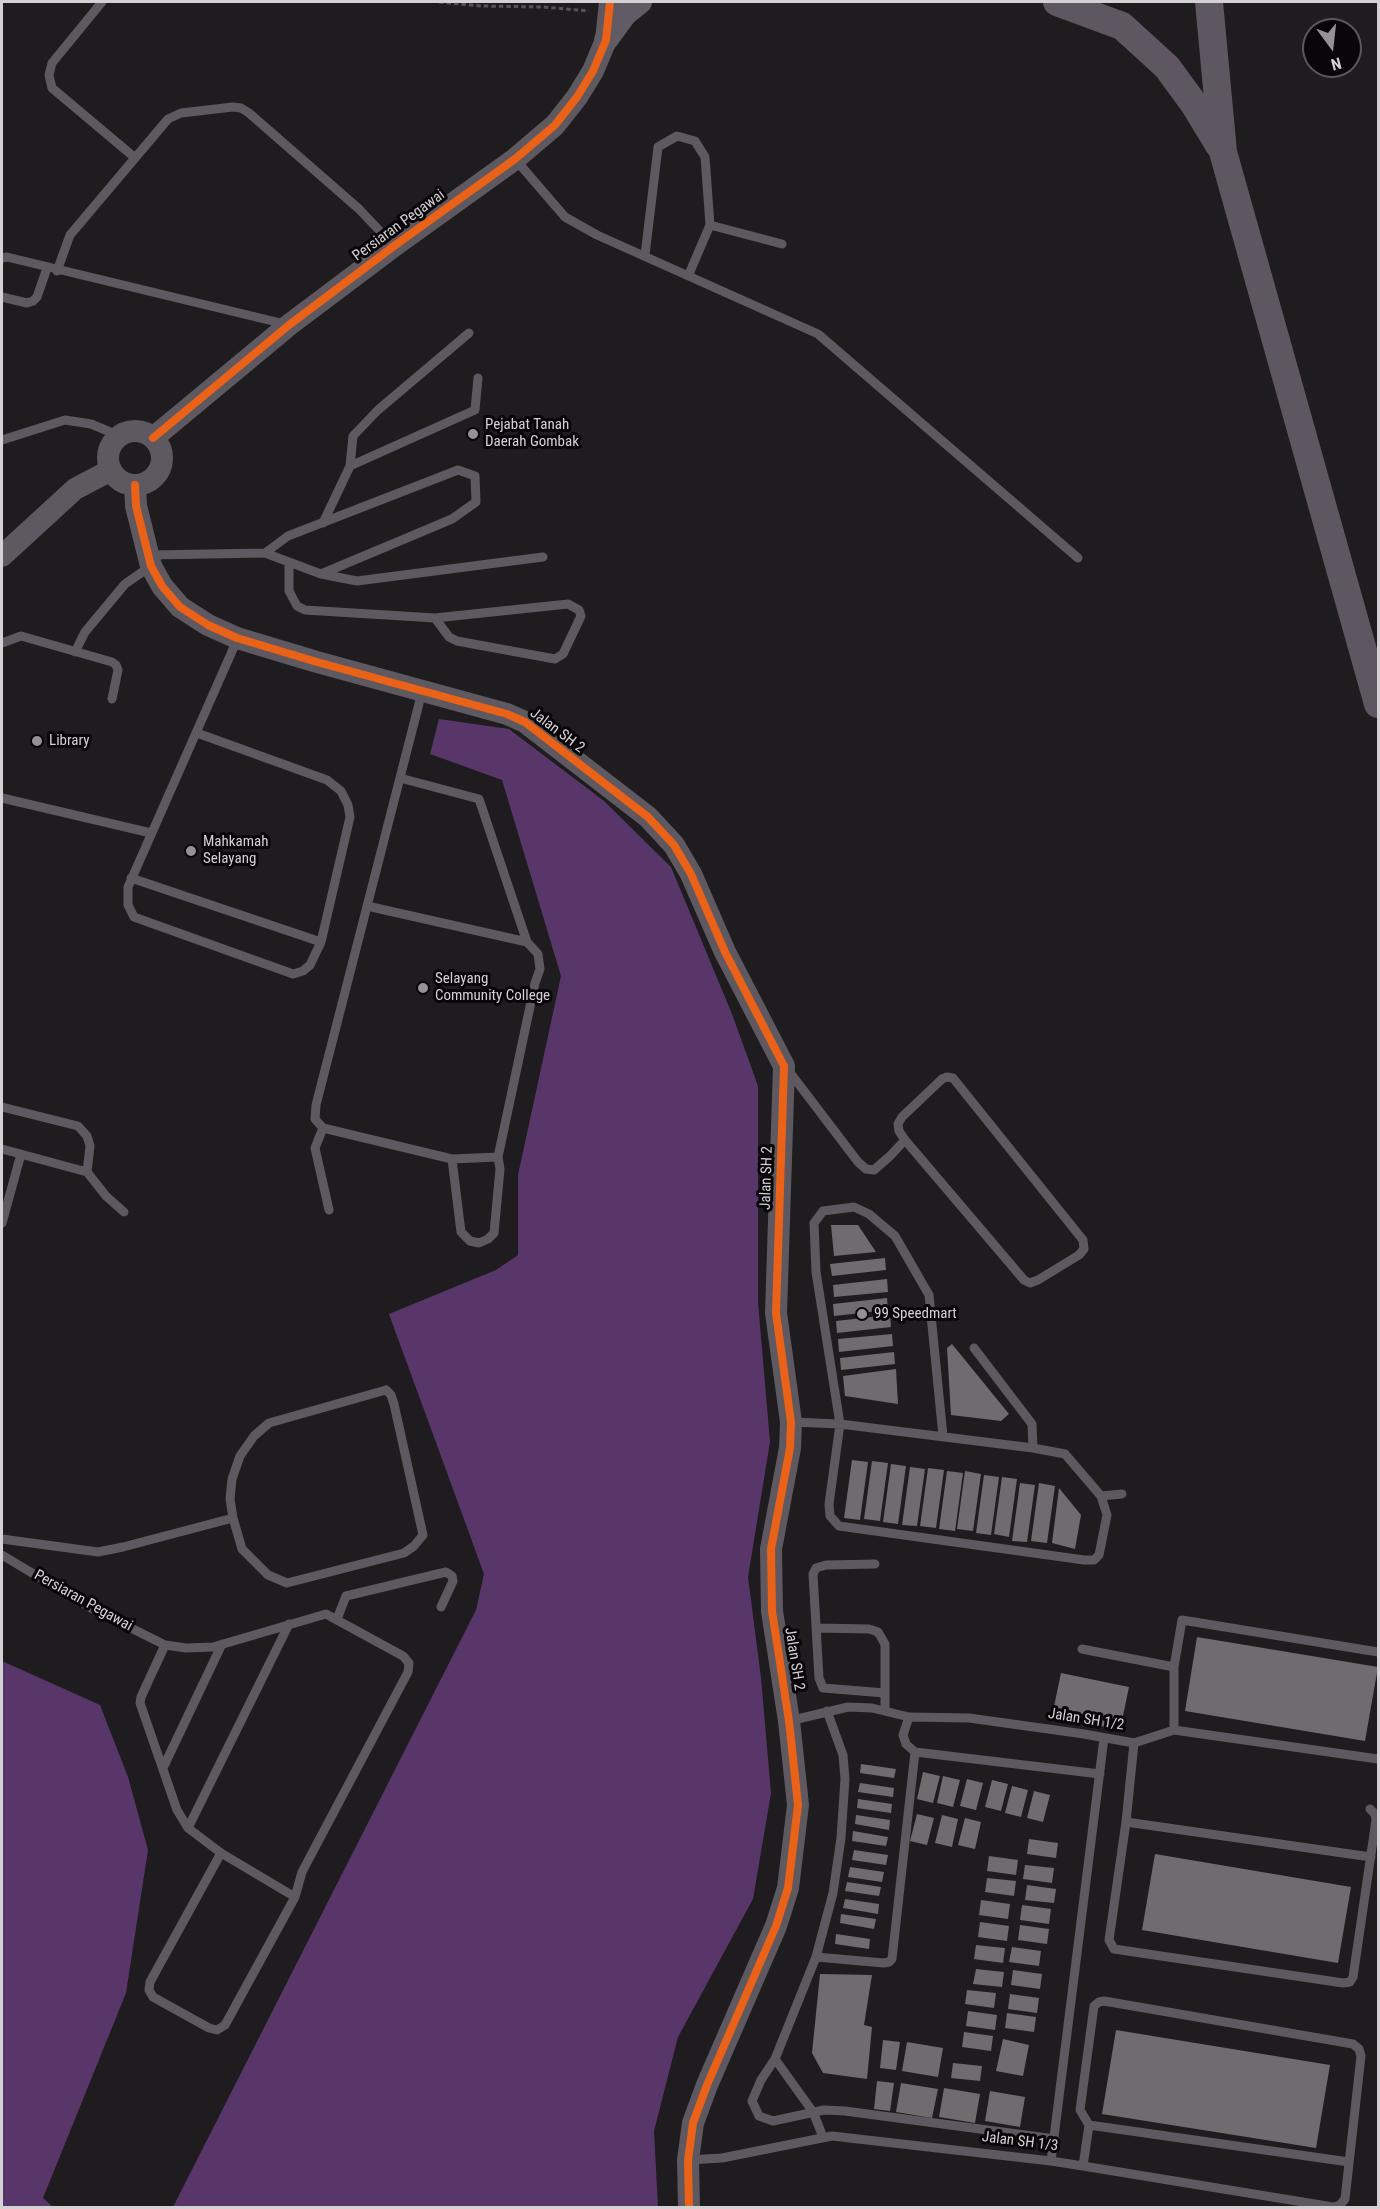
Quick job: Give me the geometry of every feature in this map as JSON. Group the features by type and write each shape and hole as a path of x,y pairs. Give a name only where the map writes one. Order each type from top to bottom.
{"highway":[{"path":"1057,2 1122,26 1167,67 1194,104 1223,152"},
{"path":"1209,2 1223,152 1378,704"}],"main road":[{"path":"606,40 625,14 640,2"}],"street":[{"name":"Persiaran Pegawai","path":"153,438 289,325 515,159 555,125 577,97 593,71 606,40 609,7"},
{"path":"128,432 146,433 159,445 162,454 158,472 144,483 135,485 125,483 111,470 109,451 120,436 128,432"},
{"path":"2,556 75,489 111,470"},
{"name":"Jalan SH 2","path":"135,485 136,506 149,561 162,586 180,607 208,625 237,638 507,714 525,722 648,818 674,845 691,874 725,952 784,1066 776,1313 791,1422 790,1448 771,1549 772,1611 789,1720 798,1805 788,1888 776,1926 706,2085 693,2123 688,2160 689,2208"}],"lane":[{"path":"102,2 52,63 49,75 52,88 134,157"},
{"path":"57,271 69,235 168,119 180,112 233,107 242,108 359,208 394,246"},
{"path":"645,255 658,147 677,136 695,141 705,157 710,225 689,274"},
{"path":"515,159 565,217 597,235 818,333 1078,558"},
{"path":"710,225 782,244"},
{"path":"2,258 7,257 57,271 289,325"},
{"path":"2,297 27,303 33,301 37,297 47,268"},
{"path":"323,523 350,466 353,436 378,410 469,333"},
{"path":"350,466 475,410 478,378"},
{"path":"2,440 64,420 91,424 120,436"},
{"path":"265,553 288,536 458,470 475,476 476,502 452,519 321,574"},
{"path":"75,652 85,632 125,584 149,561 265,553 321,574 357,581 543,557"},
{"path":"289,562 289,591 297,606 305,610 435,618 568,604 579,610 580,616 563,654 555,659 457,641 449,637 435,618"},
{"path":"2,644 21,636 116,665 118,670 112,699"},
{"path":"197,732 327,780 341,791 348,805 350,817 321,942 310,965 303,971 293,974 134,917 128,905 128,887 131,878 237,638"},
{"path":"423,691 316,1105 315,1119 323,1128 452,1159 498,1157"},
{"path":"400,778 479,799 527,942 538,954 540,969 535,983 498,1157 500,1169 494,1233 488,1239 478,1243 470,1241 461,1232 452,1159"},
{"path":"2,798 151,833"},
{"path":"131,878 321,942"},
{"path":"367,906 527,942"},
{"path":"784,1066 858,1162 866,1169 874,1170 905,1140"},
{"path":"953,1078 1083,1240 1084,1249 1079,1255 1038,1281 1030,1283 1024,1280 905,1140 899,1131 898,1124 902,1118 942,1079 953,1078"},
{"path":"2,1107 78,1126 87,1136 90,1146 87,1172"},
{"path":"323,1128 315,1148 329,1210"},
{"path":"2,1149 87,1172 106,1196 124,1212"},
{"path":"2,1222 21,1154"},
{"path":"791,1422 840,1424 943,1436 1065,1454 1101,1496 1107,1515 1099,1555 1094,1560 1084,1560 838,1526 830,1516 829,1504 840,1424 816,1272 814,1223 823,1211 854,1207 869,1214 895,1236 930,1295 943,1436"},
{"path":"974,1348 1032,1424 1033,1448"},
{"path":"386,1390 391,1395 421,1521 423,1535 414,1546 404,1553 287,1583 268,1575 242,1549 233,1518 230,1499 232,1479 240,1456 254,1436 269,1423 386,1390"},
{"path":"1101,1496 1122,1494"},
{"path":"2,1539 98,1552 233,1518"},
{"name":"Persiaran Pegawai","path":"2,1555 89,1606 165,1645"},
{"path":"875,1564 826,1565 816,1568 813,1574 819,1678 823,1688 885,1693"},
{"path":"337,1619 346,1596 446,1572 452,1576 453,1581 441,1607"},
{"path":"221,1853 150,1982 149,1990 153,1997 209,2028 217,2030 225,2025 296,1897 302,1872 408,1672 409,1663 403,1656 326,1614 222,1644 186,1648 165,1645 141,1697 141,1703 177,1810 188,1828 221,1853 296,1897"},
{"path":"1174,1730 1174,1667 1182,1620 1378,1652"},
{"path":"188,1828 289,1624"},
{"path":"816,1628 869,1629 878,1632 885,1644 885,1711"},
{"path":"163,1768 222,1644"},
{"path":"1082,1649 1174,1667"},
{"name":"Jalan SH 1/2","path":"789,1720 848,1707 872,1707 909,1717 969,1718 1134,1743 1174,1730 1378,1759"},
{"path":"827,1711 843,1755 845,1779 841,1838 832,1893 816,1957 776,2059 761,2079 752,2101 759,2116 774,2121 813,2112 845,2111 1055,2139"},
{"path":"909,1717 903,1735 906,1744 915,1752 1100,1774"},
{"path":"1051,2161 1104,1738"},
{"path":"1134,1743 1126,1822 1108,1940 1114,1949 1343,1983 1350,1982 1353,1977 1376,1820 1375,1814 1370,1809"},
{"path":"816,1957 884,1963 892,1959 915,1752"},
{"path":"1126,1822 1371,1857"},
{"path":"1083,2166 1089,2125 1080,2110 1094,2006 1099,2002 1104,2001 1353,2044 1359,2049 1361,2056 1349,2162 1089,2125"},
{"path":"776,2059 813,2112 823,2137"},
{"name":"Jalan SH 1/3","path":"688,2160 722,2158 832,2136 1051,2161 1333,2207 1340,2205 1345,2199 1349,2162"}],"path":[{"path":"439,2 481,6 609,7"}],"shaded area":[{"path":"439,719 509,729 604,801 671,867 732,1014 758,1086 758,1302 770,1442 748,1577 761,1678 771,1793 753,1899 678,2037 654,2131 658,2207 173,2207 476,1610 484,1574 389,1314 496,1270 518,1255 518,1175 561,976 502,780 430,754"},
{"path":"2,1661 100,1705 128,1777 148,1850 126,1993 43,2198 53,2207 2,2207"}],"building":[{"path":"831,1225 858,1225 876,1252 834,1256"},
{"path":"885,1258 886,1270 832,1276 830,1264"},
{"path":"887,1279 888,1292 834,1297 833,1285"},
{"path":"887,1298 888,1310 834,1316 833,1304"},
{"path":"890,1315 891,1327 837,1333 836,1321"},
{"path":"892,1334 893,1346 839,1352 838,1339"},
{"path":"952,1344 1009,1414 1001,1421 951,1415 947,1348"},
{"path":"894,1352 895,1364 841,1370 840,1358"},
{"path":"896,1369 898,1404 845,1396 843,1376"},
{"path":"852,1460 868,1462 860,1520 844,1518"},
{"path":"872,1461 888,1463 880,1521 864,1519"},
{"path":"891,1464 906,1466 898,1524 883,1522"},
{"path":"910,1467 925,1469 917,1526 902,1525"},
{"path":"928,1468 944,1470 936,1528 920,1526"},
{"path":"947,1471 963,1473 955,1531 939,1529"},
{"path":"965,1471 981,1474 973,1531 957,1529"},
{"path":"984,1475 999,1477 991,1535 976,1533"},
{"path":"1002,1477 1017,1479 1009,1537 994,1534"},
{"path":"1020,1483 1035,1485 1027,1542 1012,1541"},
{"path":"1039,1483 1055,1486 1047,1543 1031,1541"},
{"path":"1059,1488 1081,1515 1075,1549 1052,1543"},
{"path":"1197,1637 1378,1667 1365,1741 1185,1711"},
{"path":"1061,1673 1129,1687 1120,1730 1052,1716"},
{"path":"861,1764 896,1769 894,1778 860,1773"},
{"path":"923,1772 940,1776 933,1803 917,1799"},
{"path":"943,1776 960,1780 953,1807 937,1803"},
{"path":"967,1779 983,1783 976,1810 960,1806"},
{"path":"992,1780 1008,1784 1001,1811 985,1807"},
{"path":"860,1783 894,1788 893,1797 858,1792"},
{"path":"1012,1786 1028,1790 1021,1817 1005,1813"},
{"path":"1034,1791 1050,1795 1043,1822 1027,1818"},
{"path":"858,1799 892,1804 891,1813 857,1808"},
{"path":"917,1814 934,1818 927,1845 910,1841"},
{"path":"856,1815 890,1820 889,1830 855,1824"},
{"path":"942,1815 958,1819 952,1847 935,1843"},
{"path":"965,1818 981,1822 975,1849 958,1845"},
{"path":"853,1831 888,1837 886,1846 852,1841"},
{"path":"1029,1839 1058,1843 1056,1858 1027,1854"},
{"path":"854,1850 888,1855 886,1865 852,1860"},
{"path":"1155,1854 1351,1887 1338,1963 1142,1930"},
{"path":"989,1856 1018,1860 1016,1875 987,1871"},
{"path":"1025,1865 1054,1868 1052,1883 1023,1879"},
{"path":"850,1867 884,1872 882,1882 848,1877"},
{"path":"987,1878 1016,1881 1014,1896 985,1892"},
{"path":"847,1882 881,1887 879,1896 845,1891"},
{"path":"1027,1885 1056,1889 1054,1903 1025,1900"},
{"path":"845,1899 879,1904 878,1914 843,1908"},
{"path":"981,1900 1010,1904 1008,1919 979,1915"},
{"path":"1022,1905 1051,1909 1049,1924 1020,1920"},
{"path":"841,1914 876,1919 874,1929 840,1923"},
{"path":"980,1922 1009,1926 1007,1941 978,1937"},
{"path":"1020,1925 1049,1929 1047,1944 1018,1940"},
{"path":"836,1934 870,1939 869,1949 835,1944"},
{"path":"976,1945 1005,1948 1003,1963 974,1959"},
{"path":"1012,1947 1041,1951 1039,1966 1009,1962"},
{"path":"976,1969 1004,1972 1002,1987 973,1984"},
{"path":"1013,1970 1042,1974 1040,1989 1011,1985"},
{"path":"820,1974 872,1975 864,2025 872,2027 867,2079 823,2073 812,2053"},
{"path":"967,1990 996,1993 994,2008 965,2004"},
{"path":"1010,1994 1039,1998 1037,2013 1008,2009"},
{"path":"968,2011 997,2015 995,2030 966,2026"},
{"path":"1007,2013 1036,2017 1034,2032 1005,2028"},
{"path":"1116,2030 1330,2065 1316,2148 1102,2114"},
{"path":"964,2032 993,2036 991,2051 962,2047"},
{"path":"1003,2039 1029,2045 1023,2076 996,2071"},
{"path":"883,2040 900,2042 896,2070 880,2068"},
{"path":"907,2042 943,2048 938,2077 902,2071"},
{"path":"953,2063 982,2066 980,2081 951,2078"},
{"path":"877,2081 894,2083 890,2111 874,2109"},
{"path":"901,2083 938,2089 932,2118 896,2112"},
{"path":"944,2088 980,2094 975,2123 939,2117"},
{"path":"990,2091 1025,2097 1020,2127 985,2121"}],"cycle path":[{"path":"153,438 289,325 515,159 555,125 577,97 593,71 606,40 610,2"},
{"path":"135,485 136,506 151,566 162,586 180,607 208,625 237,638 507,714 525,722 648,817 674,845 691,874 725,952 784,1066 776,1313 791,1422 790,1448 771,1549 772,1611 789,1721 798,1805 788,1888 776,1926 707,2085 693,2123 688,2160 689,2208"}],"place":[{"name":"Pejabat Tanah Daerah Gombak","path":"473,434"},
{"name":"Library","path":"37,741"},
{"name":"Mahkamah Selayang","path":"191,851"},
{"name":"Selayang Community College","path":"423,988"},
{"name":"99 Speedmart","path":"862,1314"}]}
